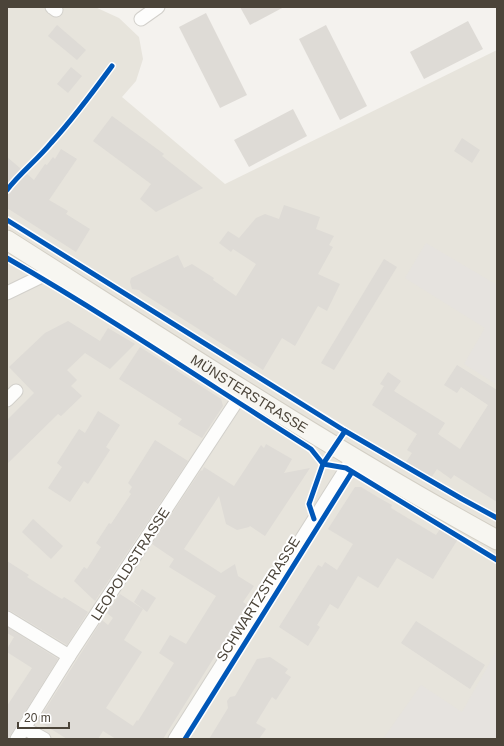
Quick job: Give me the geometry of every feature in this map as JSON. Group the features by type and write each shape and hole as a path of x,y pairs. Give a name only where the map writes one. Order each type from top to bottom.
{"main road":[{"name":"MÜNSTERSTRASSE","path":"7,240 353,458 497,539"}],"street":[{"path":"141,19 158,7"},
{"path":"7,293 56,271"},
{"name":"LEOPOLDSTRASSE","path":"21,734 69,656 244,390"},
{"name":"SCHWARTZSTRASSE","path":"175,739 353,458"},
{"path":"7,618 69,656"},
{"path":"21,734 44,739"}],"shaded area":[{"path":"7,7 95,7 119,18 139,37 143,59 136,81 122,97 225,184 497,50 497,739 7,739"},
{"path":"426,243 497,285 496,384 464,364 485,328 405,278"},
{"path":"497,650 497,739 383,739 421,685 462,712"}],"building":[{"path":"240,7 284,7 250,25"},
{"path":"206,13 247,95 220,108 179,27"},
{"path":"468,21 483,49 424,79 410,52"},
{"path":"57,25 86,50 77,60 48,36"},
{"path":"326,25 367,106 340,120 299,39"},
{"path":"71,67 82,76 68,93 57,84"},
{"path":"293,109 307,136 249,167 234,140"},
{"path":"112,116 164,154 162,156 203,188 156,212 140,199 151,184 93,141"},
{"path":"462,138 480,150 472,163 454,151"},
{"path":"61,149 77,159 49,200 68,211 66,214 90,229 76,252 7,208 7,157 34,180 45,164 47,165 53,157 55,159"},
{"path":"284,205 320,217 316,229 334,236 329,245 333,247 318,274 340,284 327,311 318,306 295,346 282,338 263,370 139,290 132,289 130,282 131,278 178,255 184,268 192,264 214,278 213,280 236,296 256,264 233,249 231,252 219,243 228,231 239,238 256,218 265,214 279,219"},
{"path":"384,259 397,267 334,370 321,363"},
{"path":"68,321 100,341 108,328 135,344 110,369 85,353 67,370 77,380 71,386 82,396 61,416 58,414 7,464 7,420 34,393 9,367 45,333"},
{"path":"140,347 221,399 223,406 202,438 178,424 182,419 119,379"},
{"path":"457,365 497,390 497,502 454,475 451,479 437,469 431,478 406,462 412,453 407,450 417,434 372,405 384,386 380,384 388,372 401,381 394,391 445,423 438,434 460,449 488,405 461,387 457,393 444,385"},
{"path":"98,411 120,425 106,447 110,450 88,484 84,481 70,502 48,488 62,467 57,463 79,429 85,433"},
{"path":"155,440 188,461 95,601 74,581 84,567 87,569 101,547 96,543 131,494 129,492 132,487 128,483"},
{"path":"266,444 292,459 284,473 310,468 265,536 250,526 237,530 226,524 219,496 184,549 221,573 235,564 238,576 254,586 243,602 247,605 163,739 116,739 103,731 98,739 67,739 38,721 102,620 108,625 113,618 107,613 120,594 143,609 124,640 142,652 106,708 133,726 137,720 138,721 174,663 159,653 170,635 186,644 216,596 169,567 174,559 152,544 204,467 234,486 261,445 264,448"},
{"path":"355,487 361,487 392,505 391,508 436,535 440,529 458,539 433,579 397,558 378,588 358,576 338,609 330,604 317,625 320,627 308,646 279,627 318,565 322,567 325,562 337,570 353,544 328,529"},
{"path":"33,519 63,546 51,559 22,532"},
{"path":"7,561 29,575 27,577 52,593 62,599 64,597 88,612 67,645 7,610"},
{"path":"142,589 156,598 147,612 134,602"},
{"path":"416,621 485,665 470,689 401,643"},
{"path":"7,627 58,659 8,739 7,706 32,668 7,652 7,649 14,637 7,633"},
{"path":"270,657 288,669 285,673 291,677 276,700 272,697 256,723 266,729 259,739 209,739 228,708 227,701 230,697 235,696 257,659"}],"cycle path":[{"path":"7,190 46,149 112,66"},
{"path":"7,220 345,431 497,518"},
{"path":"7,258 122,328 311,449 323,464 346,468 497,560"},
{"path":"314,519 309,504 323,464 345,431"},
{"path":"185,739 352,472"}]}
